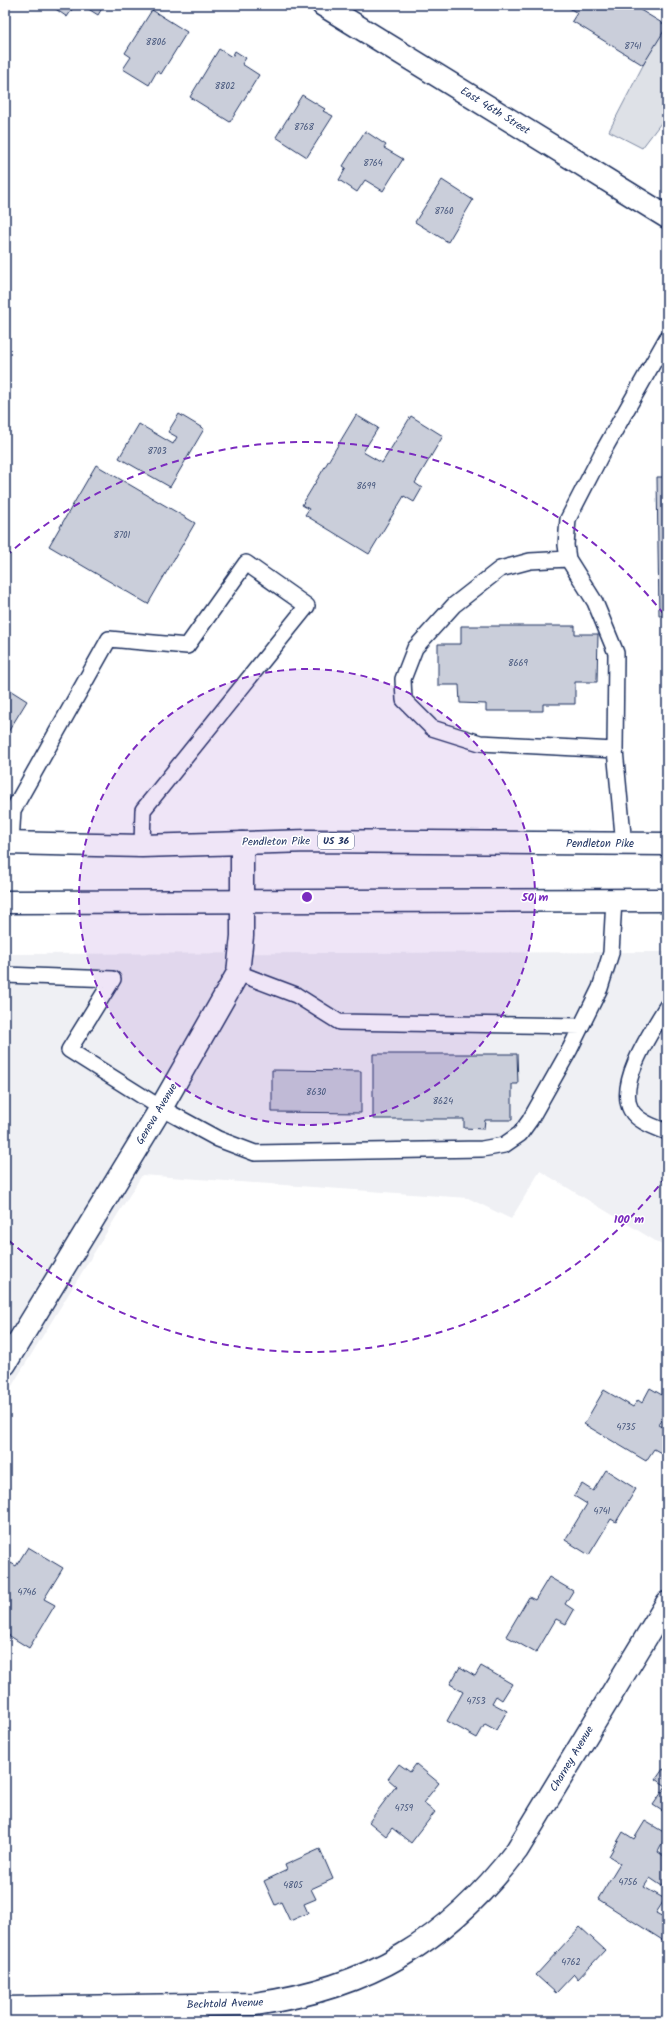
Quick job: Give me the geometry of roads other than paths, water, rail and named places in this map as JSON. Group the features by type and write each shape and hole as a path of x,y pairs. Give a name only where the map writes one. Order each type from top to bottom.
{"street":[{"name":"East 46th Street","path":"331,7 667,217"},
{"name":"Pendleton Pike","path":"8,843 142,846 308,841 624,845 667,844"},
{"name":"Geneva Avenue","path":"5,1364 161,1108 238,972 243,903 242,842"},
{"path":"5,902 243,903 667,900"},
{"name":"Charney Avenue","path":"467,1907 500,1872 517,1850 667,1603"},
{"name":"Bechtold Avenue","path":"5,2008 240,2005 283,2000 312,1994 366,1975 392,1962 440,1931 467,1907"}],"lane":[{"path":"624,845 614,750 616,653 595,602 568,559 566,545 568,519 601,455 667,338"},
{"path":"568,559 530,562 500,569 454,605 415,648 403,679 404,700 432,728 480,743 614,750"},
{"path":"8,843 13,810 109,639 187,646 246,563 307,606 143,810 142,846"},
{"path":"5,975 113,979 69,1050 161,1108 218,1139 255,1153 482,1149 504,1145 520,1134 530,1120 581,1026 600,988 611,953 614,900"},
{"path":"238,972 296,995 339,1022 581,1026"},
{"path":"667,1006 632,1070 627,1098 631,1111 645,1123 667,1132"}]}
